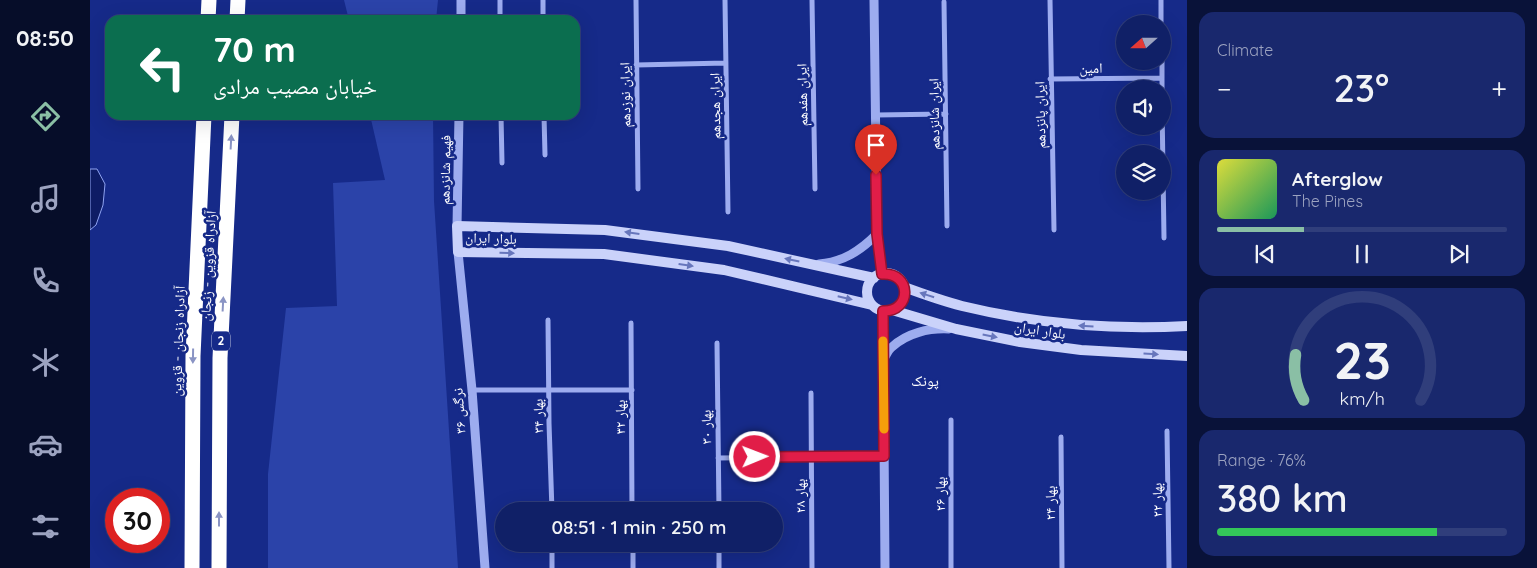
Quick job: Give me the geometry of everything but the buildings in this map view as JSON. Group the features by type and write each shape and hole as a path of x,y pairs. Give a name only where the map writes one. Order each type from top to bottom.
{"highway":[{"path":"208,15 209,0"},
{"path":"237,15 238,0"},
{"name":"آزادراه زنجان - قزوین","path":"192,568 193,356 204,120"},
{"name":"آزادراه قزوین - زنجان","path":"219,568 220,358 232,120"}],"main road":[{"name":"بلوار ایران","path":"872,305 724,270 604,254 458,252 457,226 606,230 728,246 812,265 878,276"},
{"path":"893,275 902,282 904,288 902,301 896,308 888,310 872,305 867,291 871,282 878,276 893,275"},
{"name":"بلوار ایران","path":"904,288 962,306 1024,318 1083,326 1129,328 1187,326"},
{"name":"بلوار ایران","path":"888,310 956,329 1020,342 1081,350 1187,356"}],"street":[{"path":"461,0 461,15"},
{"path":"500,0 500,15"},
{"path":"543,0 543,15"},
{"name":"ایران نوزدهم","path":"636,0 638,189"},
{"name":"ایران هجدهم","path":"725,0 728,212"},
{"name":"ایران هفدهم","path":"812,0 815,190"},
{"path":"874,0 878,276"},
{"name":"ایران پانزدهم","path":"1050,0 1054,230"},
{"path":"1161,0 1161,15"},
{"name":"ایران شانزدهم","path":"944,2 947,226"},
{"path":"636,65 726,63"},
{"path":"1162,70 1162,78"},
{"name":"امین","path":"1050,80 1162,78"},
{"path":"876,115 946,114"},
{"name":"فهیم شانزدهم","path":"457,226 459,120"},
{"path":"501,120 502,163"},
{"path":"544,120 545,155"},
{"path":"1162,135 1164,238"},
{"path":"812,265 831,263 848,257 864,247 877,234"},
{"name":"نرگس ۳۶","path":"458,252 472,390 485,568"},
{"path":"885,568 883,360 888,310"},
{"name":"بهار ۳۴","path":"548,320 552,502"},
{"name":"بهار ۳۲","path":"631,323 632,502"},
{"path":"883,360 890,348 905,338 921,331 938,328 956,329"},
{"name":"بهار ۳۰","path":"717,343 719,502"},
{"path":"472,390 632,390"},
{"name":"بهار ۲۸","path":"811,393 812,568"},
{"name":"بهار ۲۶","path":"951,420 951,568"},
{"name":"بهار ۲۲","path":"1167,431 1169,568"},
{"name":"بهار ۲۴","path":"1061,437 1062,568"},
{"path":"718,458 884,456"},
{"path":"552,552 552,568"},
{"path":"632,552 633,568"},
{"path":"719,552 719,568"}],"shaded area":[{"path":"344,0 438,0 436,15 348,15"},
{"path":"371,120 433,120 434,201 458,568 268,568 268,474 286,308 337,306 333,183 385,180"},
{"path":"90,169 97,169 105,184 103,205 96,225 90,230"}],"slow traffic":[{"path":"883,341 884,429"}],"district":[{"name":"پونک","path":"925,381"}],"route":[{"path":"755,457 884,456 883,311 892,310 900,305 904,297 904,288 898,278 893,275 882,274 877,234 876,175"}]}
